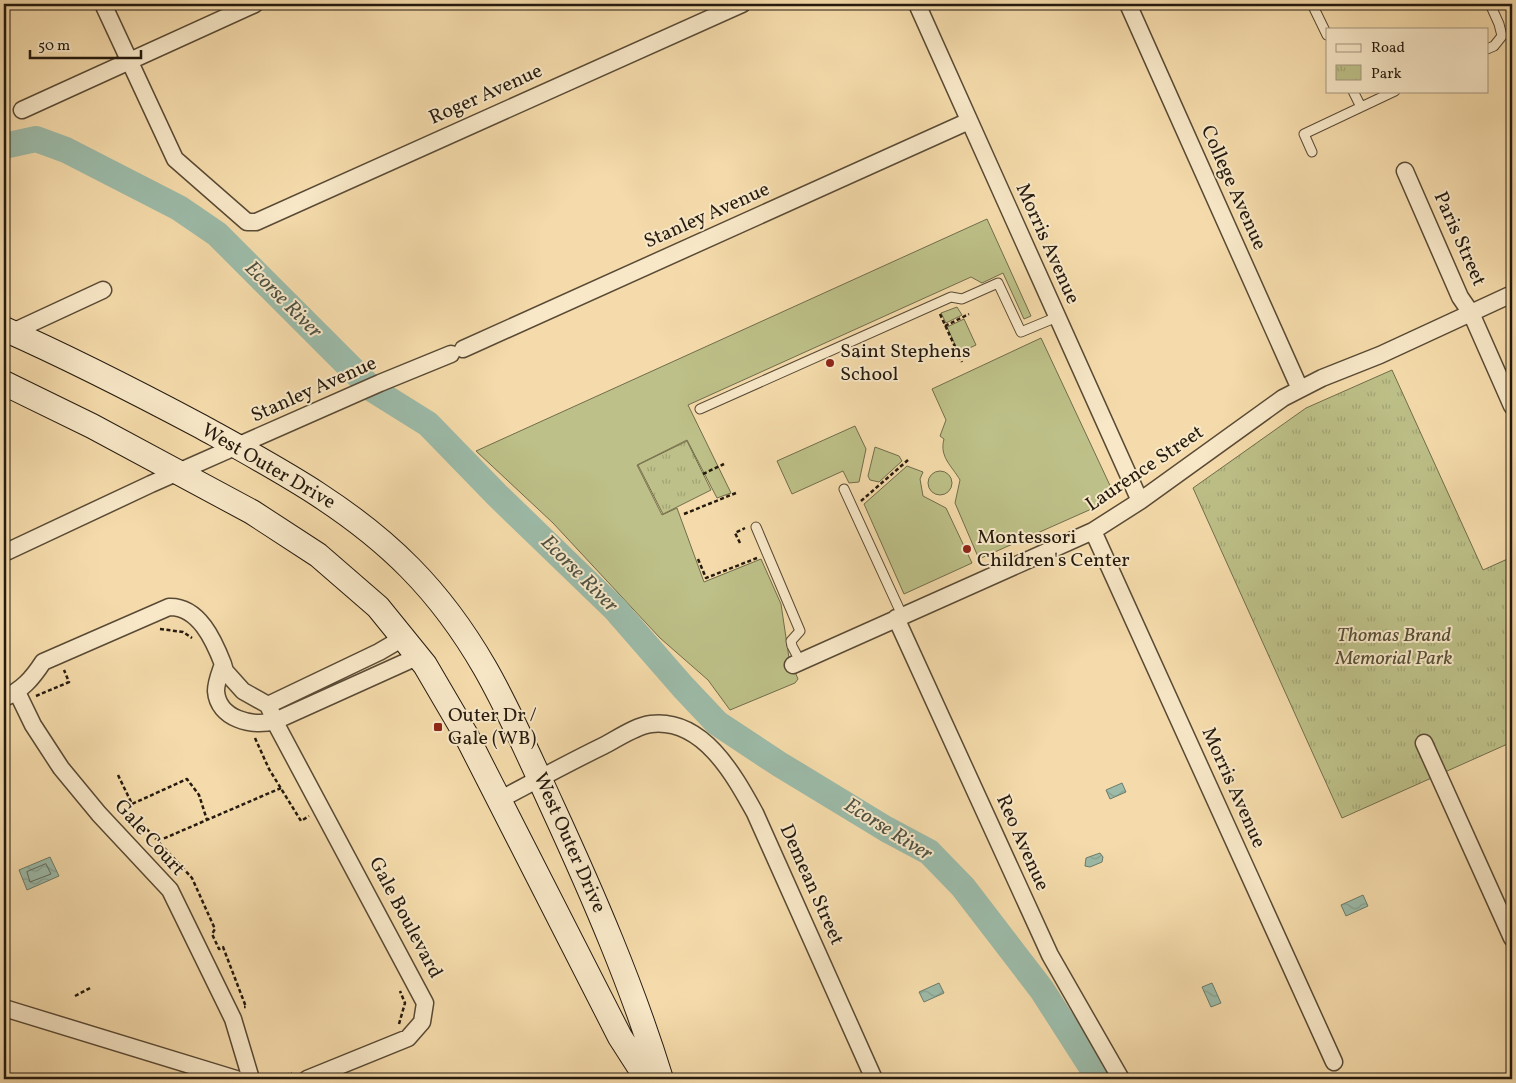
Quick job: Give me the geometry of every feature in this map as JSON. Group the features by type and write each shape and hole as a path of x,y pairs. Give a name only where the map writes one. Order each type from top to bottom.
{"main road":[{"name":"West Outer Drive","path":"6,333 60,353 294,478 337,506 386,546 430,590 464,632 514,718 610,935 646,1028 661,1079"},
{"name":"West Outer Drive","path":"4,383 92,426 252,512 318,555 378,607 419,656 466,734 620,1037 647,1079"}],"street":[{"path":"103,4 129,60"},
{"path":"22,110 255,4"},
{"name":"Roger Avenue","path":"129,60 175,159 247,222 256,222 742,4"},
{"name":"Morris Avenue","path":"917,4 1140,501"},
{"name":"College Avenue","path":"1128,4 1300,389"},
{"name":"Stanley Avenue","path":"4,553 179,472 457,351 968,121"},
{"name":"Paris Street","path":"1405,171 1460,297 1471,313 1512,406"},
{"path":"6,333 103,290"},
{"name":"Laurence Street","path":"797,663 1093,531 1140,501 1283,398 1512,294"},
{"name":"Morris Avenue","path":"1093,531 1334,1062"},
{"path":"16,697 43,662 169,607 184,610 203,626 213,640 229,676 243,691 268,705 379,652 403,638"},
{"name":"Reo Avenue","path":"899,616 1050,954 1121,1079"},
{"path":"223,664 216,690 221,707 240,720 254,723 275,721 419,656"},
{"name":"Gale Court","path":"16,697 61,768 99,814 170,890 233,1019 251,1079"},
{"name":"Gale Boulevard","path":"268,705 425,1003 422,1022 408,1038 301,1076"},
{"name":"Demean Street","path":"540,778 646,725 666,724 681,728 700,738 716,753 740,784 752,806 874,1079"},
{"path":"1424,743 1512,938"},
{"path":"501,800 540,778"},
{"path":"4,1008 236,1079"}],"lane":[{"path":"1312,4 1326,33"},
{"path":"1488,49 1494,46 1502,36 1500,24 1490,4"},
{"path":"1354,92 1361,107"},
{"path":"1312,152 1304,134 1394,92"},
{"path":"700,410 935,303 951,297 962,299 998,283 1021,332 1057,317"},
{"path":"844,489 899,616"},
{"path":"754,527 800,631 791,641 797,663"}],"path":[{"path":"935,303 962,362"},
{"path":"945,326 969,314"},
{"path":"859,503 908,460"},
{"path":"703,474 724,464"},
{"path":"684,514 736,493"},
{"path":"740,543 735,533 754,527"},
{"path":"698,559 706,578 767,553"},
{"path":"154,631 163,628 183,632 199,644"},
{"path":"16,697 69,682 64,669 72,666"},
{"path":"254,736 281,788 301,821 313,814"},
{"path":"118,775 132,804 187,779 198,795 207,820"},
{"path":"158,841 281,788"},
{"path":"142,824 147,829"},
{"path":"75,996 92,987"},
{"path":"398,1025 405,1003 399,990"},
{"path":"273,1079 301,1076"}],"green space":[{"path":"987,219 1031,316 1024,319 1003,273 982,283 971,277 688,405 731,493 717,498 687,440 637,465 662,515 677,508 704,582 761,559 781,604 789,658 798,679 795,683 730,710 708,680 660,638 553,523 476,451"},
{"path":"957,307 962,315 946,323 941,313"},
{"path":"964,319 976,345 959,353 947,327"},
{"path":"1041,338 1114,494 1096,507 979,559 955,503 960,480 947,461 943,451 944,439 940,436 946,420 932,389"},
{"name":"Thomas Brand Memorial Park","path":"1392,370 1483,570 1512,557 1512,742 1342,818 1193,488 1306,408"},
{"path":"855,426 866,449 859,482 849,483 843,471 792,494 777,461"},
{"path":"687,441 711,490 663,514 638,465"},
{"path":"875,447 899,456 902,461 879,482 870,480 868,476"},
{"path":"907,466 923,472 920,479 923,496 946,508 972,563 904,594 864,504"},
{"path":"940,471 948,475 952,483 948,491 940,495 932,491 928,483 932,475"}],"water":[{"path":"1122,783 1126,792 1110,799 1106,790"},
{"path":"1100,853 1103,857 1102,862 1090,867 1085,866 1086,858"},
{"path":"50,857 59,876 27,890 19,870"},
{"path":"1363,895 1368,906 1346,916 1341,905"},
{"path":"939,983 944,993 924,1002 919,992"},
{"path":"1212,983 1221,1003 1211,1007 1202,987"}],"waterway":[{"name":"Ecorse River","path":"4,146 36,139 66,150 179,208 217,234 372,389 428,424 497,495 615,609 717,723 779,764 886,829 929,852 963,887 1042,990 1099,1079"}],"place":[{"name":"Saint Stephens School","path":"830,363"},
{"name":"Montessori Children's Center","path":"967,549"},
{"name":"Outer Dr / Gale (WB)","path":"438,727"}]}
